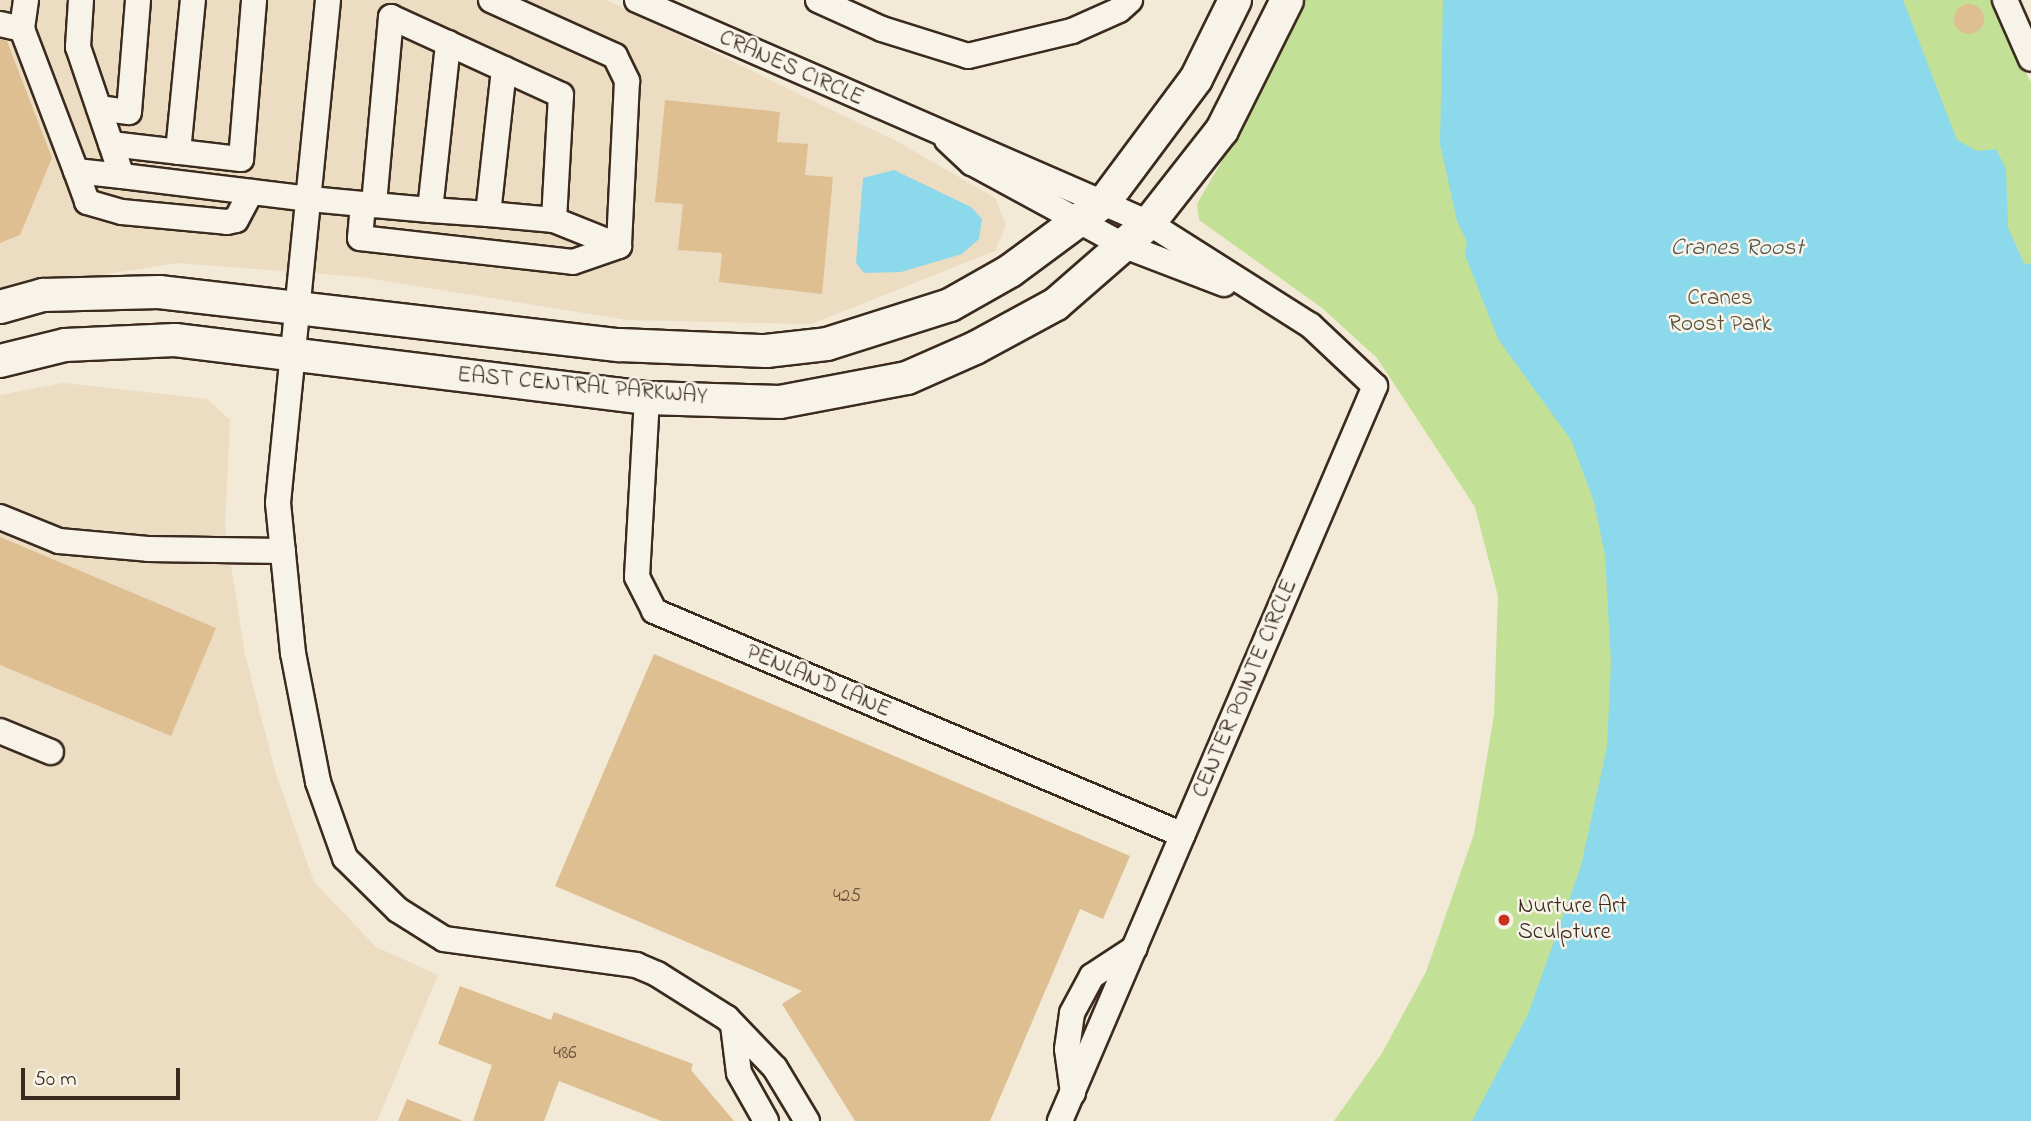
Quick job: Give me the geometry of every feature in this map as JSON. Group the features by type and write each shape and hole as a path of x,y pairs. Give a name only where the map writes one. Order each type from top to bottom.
{"main road":[{"name":"EAST CENTRAL PARKWAY","path":"0,307 43,295 159,292 620,345 766,351 827,344 950,305 1079,222 1105,201 1196,79 1235,0"},
{"name":"EAST CENTRAL PARKWAY","path":"0,361 65,345 176,340 648,398 780,402 907,377 975,348 1056,304 1149,223 1222,130 1287,0"}],"street":[{"path":"26,0 11,27 76,171 87,202 122,212 227,222 236,220 251,192"},
{"path":"81,0 78,47 122,176"},
{"path":"99,108 129,112 138,0"},
{"path":"178,152 192,0"},
{"path":"111,144 241,159 254,0"},
{"path":"328,0 301,307 290,355 278,503 293,653 318,782 345,858 398,909 444,939 636,965 733,1025 775,1068 807,1121"},
{"path":"491,0 615,56 627,81 619,246"},
{"name":"CRANES CIRCLE","path":"637,0 944,138 988,148 1149,223"},
{"path":"818,0 882,29 968,56 1072,31 1119,10 1130,0"},
{"path":"2005,0 2031,58"},
{"path":"554,220 561,95 391,18 369,204 360,238 573,261 619,246"},
{"path":"430,209 448,43"},
{"path":"488,214 504,69"},
{"name":"CRANES CIRCLE","path":"944,138 972,163 1125,246"},
{"path":"76,171 310,200 554,220 619,246"},
{"name":"CENTER POINTE CIRCLE","path":"1060,1121 1376,386 1310,325 1265,300 1149,223"},
{"name":"CENTER POINTE CIRCLE","path":"1125,246 1265,300"},
{"name":"PENLAND LANE","path":"648,398 637,577 654,611 1183,835"},
{"path":"0,517 60,541 148,549 283,551"},
{"path":"0,731 51,752"},
{"path":"733,1025 739,1073 766,1121"}],"shaded area":[{"path":"0,0 606,0 900,143 995,198 1006,225 995,251 811,324 627,320 361,277 177,263 0,291"},
{"path":"63,383 207,399 230,420 225,528 245,654 275,771 314,882 376,947 438,975 377,1121 0,1121 0,395"}],"green space":[{"name":"Cranes Roost","path":"1301,0 1990,0 2031,83 2031,1121 1334,1121 1382,1053 1426,972 1474,834 1494,715 1498,596 1475,507 1377,358 1322,308 1199,220 1197,204 1258,99"}],"water":[{"name":"Cranes Roost","path":"1443,0 1903,0 1957,140 1977,151 1996,149 2006,169 2008,228 2025,265 2031,263 2031,1121 1472,1121 1528,1014 1581,866 1607,747 1611,663 1605,555 1594,502 1571,440 1498,339 1465,255 1467,242 1457,221 1440,144"},
{"path":"894,170 971,207 982,219 979,239 962,254 901,272 864,273 856,263 863,178"}],"building":[{"path":"1969,4 1980,8 1984,19 1980,30 1969,34 1958,30 1954,19 1958,8"},
{"path":"0,39 7,41 52,158 20,235 0,243"},
{"path":"665,100 780,112 777,142 808,144 805,175 833,177 822,294 719,282 722,253 678,250 683,204 655,202"},
{"path":"0,537 216,628 171,736 0,665"},
{"path":"654,654 1130,856 1103,919 1080,909 990,1121 855,1121 782,1004 802,991 555,886"},
{"path":"460,986 551,1020 554,1012 693,1064 691,1070 734,1121 661,1121 559,1081 544,1121 473,1121 492,1065 438,1044"},
{"path":"407,1099 461,1120 461,1121 398,1121"}],"place":[{"name":"Nurture Art Sculpture","path":"1504,920"}],"park label":[{"name":"Cranes Roost Park","path":"1720,312"}]}
